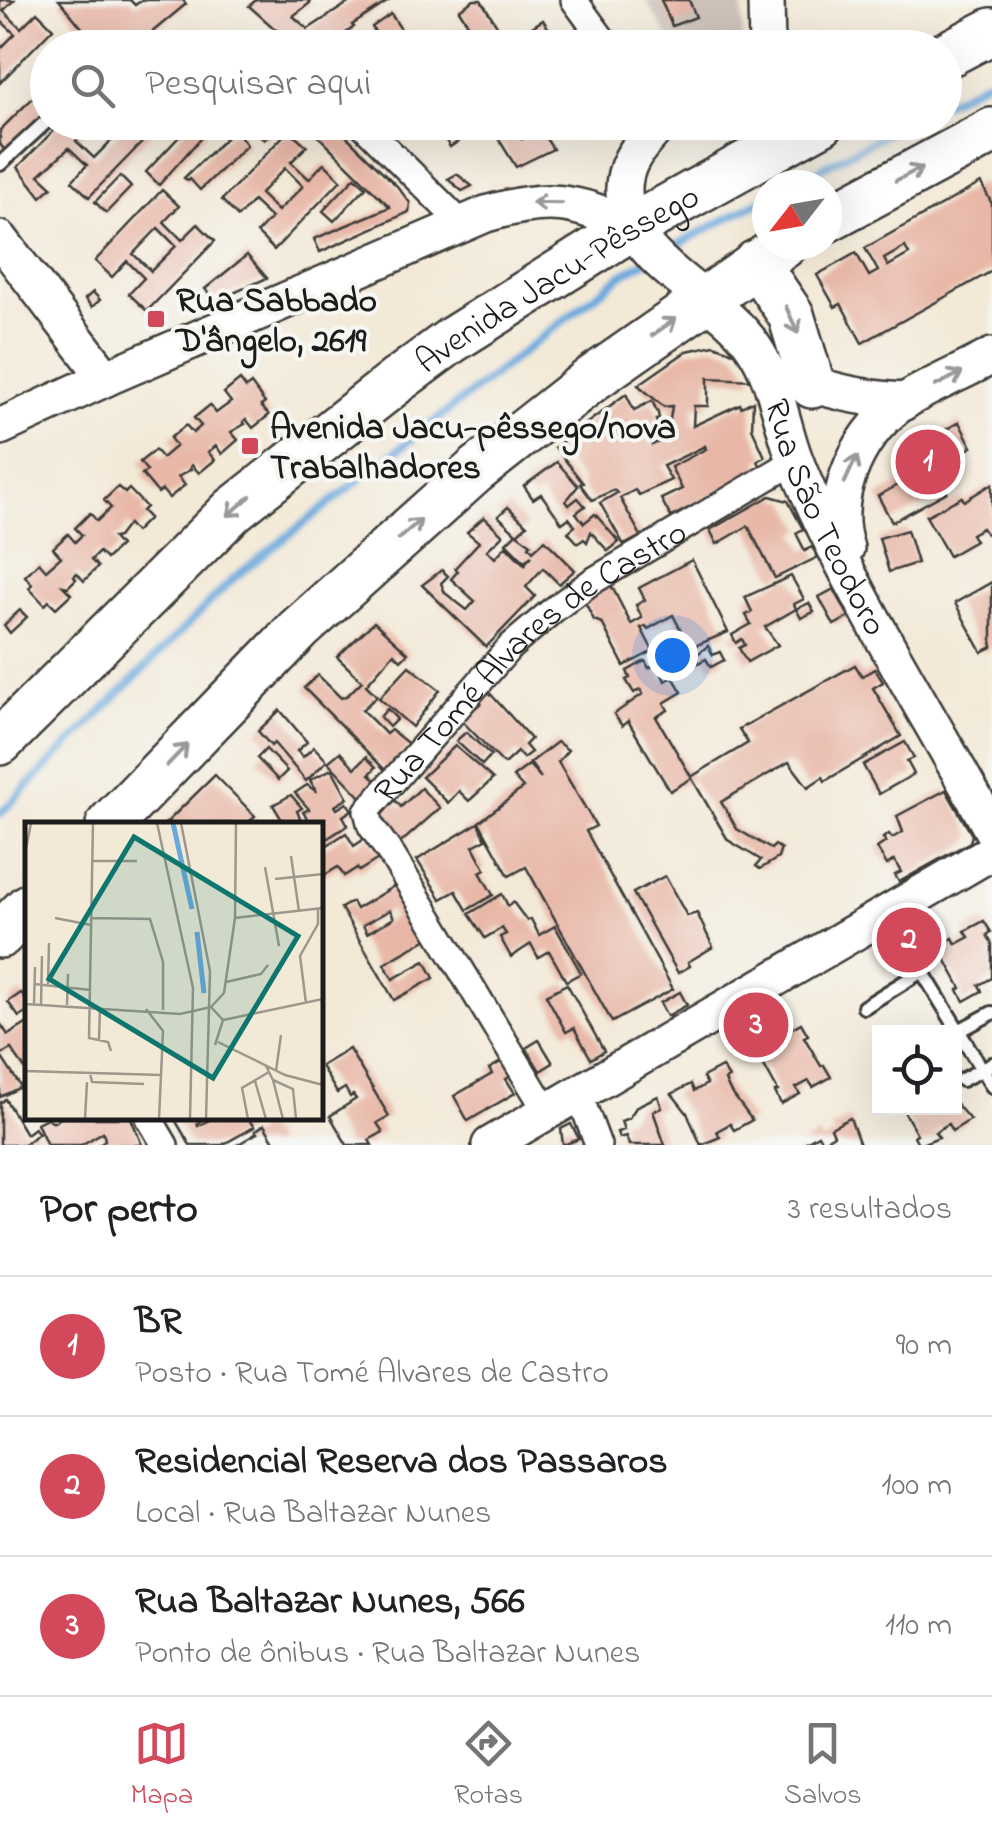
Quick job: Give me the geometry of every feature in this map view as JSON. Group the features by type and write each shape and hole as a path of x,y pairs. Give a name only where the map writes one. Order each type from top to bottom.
{"highway":[{"path":"962,47 992,31"},
{"path":"842,211 992,131"},
{"name":"Avenida Jacu-Pêssego","path":"0,742 258,490 452,340 639,235 793,140"},
{"path":"112,822 299,628 475,472 552,410 690,287 755,260"},
{"path":"772,260 812,385"},
{"path":"0,935 25,911"}],"main road":[{"path":"766,0 766,30"},
{"path":"639,235 625,204 626,173 635,150 645,140"},
{"path":"0,427 462,224 522,204 550,201 598,211 639,235"},
{"name":"Rua São Teodoro","path":"639,235 690,287 738,326 764,364 795,461 861,596 979,796 992,830"},
{"path":"0,239 106,378"},
{"path":"861,596 842,536 840,507 845,478 857,455 905,401 992,356"},
{"path":"764,364 812,385 876,400 905,401"},
{"path":"490,1145 992,852"}],"street":[{"path":"574,0 596,30"},
{"path":"378,140 462,224"},
{"name":"Rua Tomé Alvares de Castro","path":"547,1112 366,814 511,646 591,582 795,461"},
{"path":"579,1094 598,1145"},
{"path":"150,1120 165,1145"}],"lane":[{"path":"0,164 30,136"},
{"path":"916,897 922,971"},
{"path":"882,917 922,971 952,1025"},
{"path":"864,1007 922,971"},
{"path":"962,1029 992,1013"},
{"path":"962,1039 987,1067 992,1086"},
{"path":"962,1080 987,1067"}],"shaded area":[{"path":"645,0 742,0 743,30 664,30"}],"building":[{"path":"0,0 14,0 3,11 21,28 37,12 53,28 30,30 30,52 0,83 0,49 15,34 0,20"},
{"path":"59,0 130,0 135,5 142,0 183,0 186,4 155,30 84,30"},
{"path":"256,0 308,0 310,3 293,16 308,29 353,0 390,0 350,30 276,30 249,6"},
{"path":"481,0 500,30 472,30 459,10"},
{"path":"661,0 689,0 696,17 672,26"},
{"path":"391,14 401,30 374,30 372,27"},
{"path":"543,20 549,30 530,30"},
{"path":"30,101 30,129 6,152 0,144 0,130"},
{"path":"44,140 77,140 94,158 112,140 144,140 89,197 72,181 87,165 69,148 39,175 52,187 41,197 18,167"},
{"path":"176,140 199,140 159,185 146,172"},
{"path":"224,140 243,140 247,145 200,190 184,178"},
{"path":"279,140 300,140 307,146 291,162 309,179 324,163 341,180 274,250 257,233 271,218 253,201 238,217 222,200","holes":["285,168 303,186 278,211 260,194"]},
{"path":"322,140 350,140 410,203 409,212 320,252 314,239 390,207"},
{"path":"499,140 547,140 553,149 516,167"},
{"path":"457,174 472,186 462,191 448,179"},
{"path":"120,176 131,187 106,213 95,202"},
{"path":"355,177 366,187 334,221 323,211"},
{"path":"981,183 992,204 992,271 862,343 841,304 835,307 817,275 856,253 869,276 878,271 865,248","holes":["905,247 909,254 888,266 884,259"]},
{"path":"162,190 179,206 164,222 182,240 198,224 215,241 147,311 129,294 144,278 127,261 112,277 95,261","holes":["158,228 176,246 151,271 133,254"]},
{"path":"247,255 267,278 216,301 205,289"},
{"path":"93,292 100,300 92,307 85,299"},
{"path":"714,345 736,353 753,380 708,378 708,406 694,406 693,426 753,401 752,428 765,457 758,461 761,467 671,517 661,499 682,489 671,467 706,449 705,446 663,466 671,480 639,495 635,490 620,498 641,536 624,545 600,503 617,493 614,490 592,500 555,447 626,394 634,410 652,401 659,427 646,433 652,445 671,436 668,433 672,406 664,407 638,385 687,351"},
{"path":"240,380 246,388 251,384 269,415 253,428 246,419 245,424 231,432 238,440 222,454 216,446 208,452 215,460 199,473 192,465 178,477 185,485 169,498 162,490 158,493 142,474 147,471 140,462 155,450 162,458 176,446 170,438 186,425 193,433 201,426 194,418 210,405 216,413 231,402 224,393"},
{"path":"959,422 972,447 941,464 928,440"},
{"path":"557,462 578,486 566,501 569,505 578,498 585,506 576,513 584,523 595,514 619,542 608,551 591,532 587,542 584,539 578,543 568,532 575,526 569,518 562,523 541,494 533,499 524,486"},
{"path":"933,466 947,492 892,522 878,496"},
{"path":"992,484 992,531 986,534 982,528 971,534 975,541 949,556 926,516 962,497 964,501"},
{"path":"118,487 125,493 129,489 146,507 142,511 149,518 135,532 128,524 113,538 120,546 106,559 99,552 91,560 98,567 84,581 77,573 68,587 63,586 71,594 56,608 49,601 45,605 29,588 32,584 25,576 39,562 46,570 61,557 53,548 68,534 75,542 82,535 75,528 90,513 97,521 111,508 104,500"},
{"path":"770,496 788,501 803,529 796,533 805,551 812,547 818,557 775,578 748,526 717,544 710,530"},
{"path":"508,507 527,525 517,534 531,544 533,551 545,540 575,570 559,584 543,568 526,587 535,596 486,647 422,585 442,570 448,576 441,583 445,593 467,610 475,601 451,579 458,571 455,568 479,542 467,532 484,517 503,535 487,550 495,558 506,546 526,566 532,556 524,561 506,543 516,533 498,516"},
{"path":"907,530 917,563 889,572 879,538"},
{"path":"692,560 728,632 690,648 673,615 648,629 641,628 653,651 624,666 602,623 594,620 584,600 611,585 631,624 642,618 636,605 645,600 639,588"},
{"path":"791,576 804,599 794,604 796,609 765,627 778,645 747,662 739,648 745,645 742,639 736,643 732,635 751,624 746,615 752,612 745,597"},
{"path":"992,582 992,647 982,652 955,603"},
{"path":"834,589 849,617 834,625 819,597"},
{"path":"809,603 814,612 801,618 796,609"},
{"path":"20,610 27,617 10,633 4,625"},
{"path":"374,622 408,653 401,660 394,653 366,685 377,696 362,710 386,734 391,730 411,746 387,772 304,688 318,675 341,698 348,695 362,681 337,657"},
{"path":"708,646 713,655 720,652 724,660 711,667 706,659 698,663 695,656"},
{"path":"645,661 649,668 657,664 665,681 673,677 682,692 664,703 668,710 656,717 692,778 670,791 628,721 622,726 614,714 643,694 640,689 634,693 626,680 630,678 627,671"},
{"path":"855,665 862,676 875,669 883,682 873,688 901,736 825,781 823,777 808,787 789,762 721,802 737,829 771,849 775,845 781,849 778,858 760,869 756,866 761,860 728,840 691,777 748,743 739,729"},
{"path":"409,666 440,690 412,727 379,698"},
{"path":"487,690 531,739 525,745 531,752 523,758 517,752 504,764 460,719 473,703 476,707 481,703 478,699"},
{"path":"387,709 397,719 389,727 380,717"},
{"path":"280,710 307,742 297,751 303,757 314,747 327,761 306,781 274,743 271,746 258,731"},
{"path":"466,732 491,755 482,765 456,741"},
{"path":"557,742 568,750 558,762 596,826 586,831 673,989 612,1022 526,867 509,876 479,822 523,788 513,777 529,765 541,778 530,763"},
{"path":"905,742 914,758 907,761 914,774 879,794 863,765"},
{"path":"455,746 493,779 469,801 459,791 448,803 422,777"},
{"path":"266,749 287,771 278,780 257,758"},
{"path":"340,752 355,768 366,757 376,767 370,774 377,782 361,797 328,762"},
{"path":"332,769 348,798 335,806 337,809 347,803 352,810 343,816 348,825 322,842 322,822 310,822 303,812 309,809 295,793 307,785 317,792 310,780"},
{"path":"215,775 255,816 249,822 167,822"},
{"path":"421,788 440,808 396,847 374,821 395,800 401,807"},
{"path":"946,790 972,835 970,842 899,882 895,875 901,872 894,860 887,865 877,848 889,834 892,838 903,832 897,816"},
{"path":"291,795 302,808 297,811 302,822 283,822 273,805"},
{"path":"478,823 486,839 473,846 485,869 480,872 493,895 467,910 456,891 441,899 417,860"},
{"path":"346,833 354,846 369,836 383,856 359,871 357,868 344,876 338,867 322,877 322,849"},
{"path":"665,876 687,916 697,913 713,947 678,973 633,893"},
{"path":"396,885 421,920 417,922 427,939 384,964 393,979 425,961 434,978 394,1000 341,908 352,902 356,909","holes":["390,910 394,918 367,933 363,925"]},
{"path":"502,894 508,906 513,902 527,921 531,919 539,935 555,926 581,973 566,981 549,951 538,957 531,944 511,957 500,937 506,934 502,928 485,938 469,914"},
{"path":"984,921 991,932 987,935 992,944 992,978 979,985 982,991 964,1001 944,957 940,960 934,949 953,938 956,944 969,937 965,931"},
{"path":"567,984 604,1051 591,1059 574,1028 566,1032 546,995"},
{"path":"680,992 687,1005 667,1016 660,1003"},
{"path":"21,993 25,1014 19,1017 8,1002"},
{"path":"0,1023 8,1035 25,1025 25,1069 11,1049 0,1055"},
{"path":"801,1023 808,1035 804,1037 831,1077 813,1087 809,1081 796,1088 800,1094 781,1104 761,1060 757,1062 751,1051 770,1041 774,1047 786,1040 782,1034"},
{"path":"539,1040 553,1063 540,1071 526,1048"},
{"path":"349,1049 389,1116 377,1123 383,1132 369,1140 372,1145 347,1145 330,1116 356,1099 345,1088 337,1093 322,1065"},
{"path":"0,1055 21,1087 0,1097"},
{"path":"506,1059 515,1073 506,1079 515,1093 468,1121 454,1096 492,1074 489,1069"},
{"path":"722,1067 729,1078 725,1080 729,1089 752,1120 734,1130 730,1124 717,1131 720,1137 701,1145 687,1113 672,1094 691,1084 694,1091 707,1084 703,1077"},
{"path":"658,1096 662,1108 653,1111 665,1145 629,1145 626,1136 619,1138 617,1132 624,1130 621,1121 629,1118 637,1106"},
{"path":"5,1099 26,1134 34,1128 39,1133 23,1145 0,1145 0,1103"},
{"path":"962,1110 970,1120 952,1131 948,1124 935,1132 939,1137 919,1145 914,1136 917,1134 906,1115 962,1115"},
{"path":"850,1118 860,1145 801,1145 818,1135 822,1142 834,1135 831,1128"},
{"path":"132,1120 142,1145 98,1145 105,1140 103,1132 81,1145 47,1145 37,1123"},
{"path":"175,1120 202,1120 198,1126 209,1120 249,1120 254,1127 222,1145 190,1145"},
{"path":"571,1124 579,1139 563,1145 561,1129"},
{"path":"264,1125 276,1145 237,1145 257,1133"}],"waterway":[{"path":"962,94 992,78"},
{"path":"818,170 874,140"},
{"path":"666,251 752,205"},
{"path":"0,814 234,578 623,274 645,262"}],"place":[{"name":"Rua Sabbado D'ângelo, 2619","path":"156,319"},
{"name":"Avenida Jacu-pêssego/nova Trabalhadores","path":"250,446"},
{"name":"BR","path":"928,462"},
{"name":"Residencial Reserva dos Passaros","path":"909,940"},
{"name":"Rua Baltazar Nunes, 566","path":"756,1025"}]}
